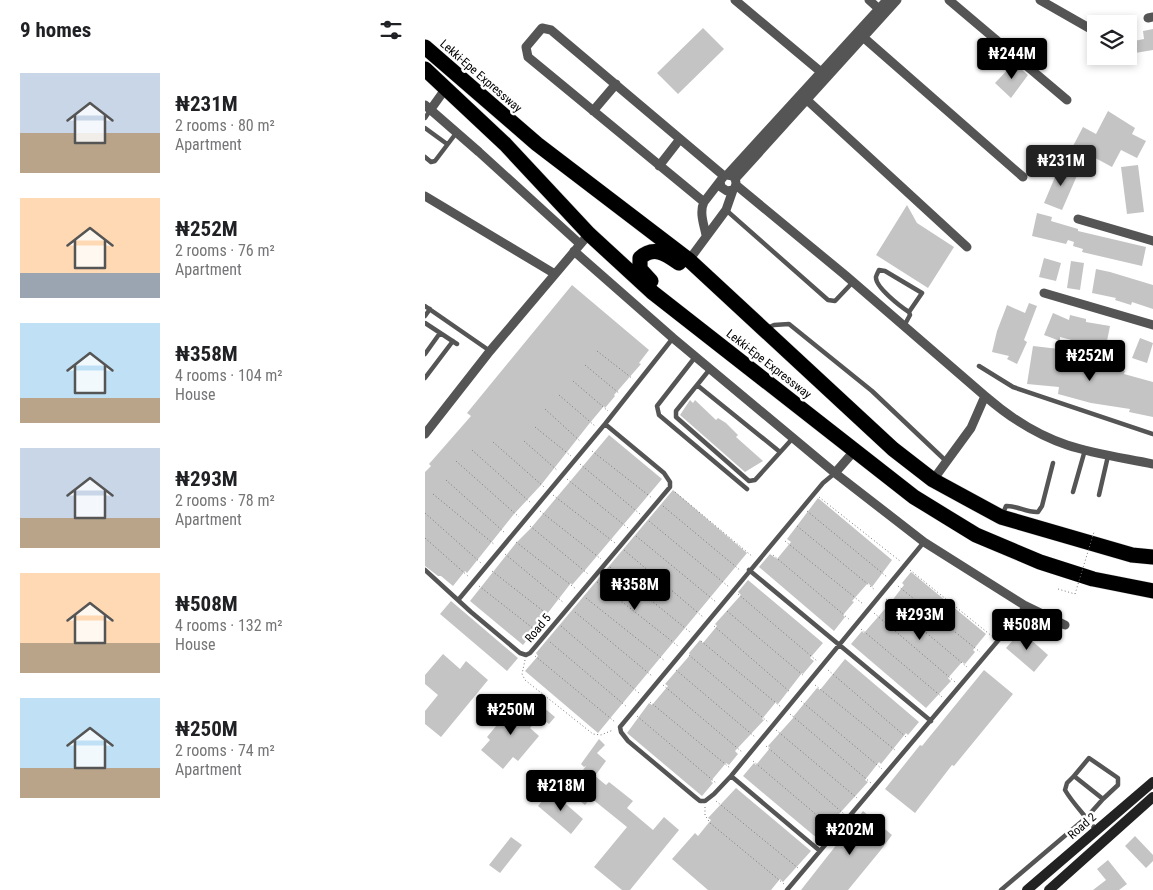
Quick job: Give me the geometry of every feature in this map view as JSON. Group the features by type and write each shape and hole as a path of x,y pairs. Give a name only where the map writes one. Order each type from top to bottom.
{"highway":[{"name":"Lekki-Epe Expressway","path":"425,47 537,144 689,260 893,449 933,480 1001,517 1132,554 1153,557"},
{"name":"Lekki-Epe Expressway","path":"425,69 505,144 581,243 652,292 914,497 957,524 997,545 1063,570 1153,591"},
{"path":"709,336 694,318 646,277 640,269 640,258 645,253 654,250 664,253 689,269 804,378 828,389"}],"street":[{"path":"735,0 821,72"},
{"path":"869,0 879,9"},
{"path":"689,260 726,210 729,181 821,72 887,0"},
{"path":"707,235 701,207 704,202 729,181 807,100 897,0"},
{"path":"949,0 1067,100"},
{"path":"1040,0 1087,27"},
{"path":"704,202 528,57 526,47 542,28 551,30 562,37 729,181 853,282 1003,411 1047,437 1065,445 1153,464"},
{"path":"863,37 1023,177"},
{"path":"593,111 616,84"},
{"path":"446,88 428,107 581,243 673,338 835,473 924,542 1024,605 1065,625"},
{"path":"807,100 967,246"},
{"path":"659,166 680,138"},
{"path":"425,196 555,274"},
{"path":"1079,219 1153,241"},
{"path":"425,434 490,351 581,243"},
{"path":"1044,293 1153,325"},
{"path":"933,480 971,428 985,396"},
{"path":"835,473 855,450"},
{"path":"1132,554 1153,550"},
{"name":"Road 2","path":"1027,890 1153,782"},
{"name":"Road 2","path":"1049,890 1153,797"}],"lane":[{"path":"425,118 428,107"},
{"path":"425,128 447,144"},
{"path":"425,157 431,162 435,161 457,132"},
{"path":"726,210 827,300 835,301 853,282"},
{"path":"904,326 910,314 909,312 922,293 885,271 879,270 876,277 877,282 887,295 909,312"},
{"path":"425,316 427,308 490,351"},
{"path":"425,323 455,342 425,378"},
{"path":"764,330 774,324 789,324 872,391 946,460"},
{"path":"425,354 440,333"},
{"path":"459,599 605,424 673,338"},
{"path":"696,356 657,406 659,415 747,489"},
{"path":"979,366 1013,387 1153,434"},
{"path":"710,369 676,411 676,417 749,481 755,480 793,438"},
{"path":"697,385 779,452"},
{"path":"605,424 664,473 670,482 670,487"},
{"path":"1073,492 1085,450"},
{"path":"1099,495 1108,454"},
{"path":"1001,517 1005,506 1031,513 1038,512 1042,506 1053,463"},
{"path":"835,473 823,483 757,560 620,726 621,732 628,741 700,801 705,801 710,797 733,774 924,542"},
{"name":"Road 5","path":"425,570 520,653 528,654 581,594 670,487"},
{"path":"749,570 931,722"},
{"path":"787,889 931,722 1018,617 1024,605"},
{"path":"1001,890 1087,816 1118,785 1118,778 1089,758 1067,783 1065,790 1087,816 1096,830"},
{"path":"733,774 820,851"},
{"path":"1074,776 1103,799"}],"path":[{"path":"597,351 638,383"},
{"path":"585,365 625,398"},
{"path":"573,381 612,415"},
{"path":"559,395 600,430"},
{"path":"545,408 586,447 658,502 745,575"},
{"path":"535,427 823,666 912,743"},
{"path":"524,441 562,475 901,756"},
{"path":"493,442 549,491 620,547 887,772"},
{"path":"472,450 535,507 695,635 875,786"},
{"path":"456,461 524,521 682,650 862,802"},
{"path":"446,480 510,537 670,665 848,818"},
{"path":"670,487 757,560"},
{"path":"433,494 836,832"},
{"path":"425,513 486,567 556,622 733,774"},
{"path":"1058,588 1075,594 1094,532"},
{"path":"425,538 721,787"},
{"path":"528,654 620,726 601,735 593,734 525,680 522,674 528,654"},
{"path":"710,797 802,872"},
{"path":"705,801 705,815 710,823 787,889"}],"building":[{"path":"703,28 724,49 678,94 657,73"},
{"path":"1153,29 1153,50 1137,53 1137,40 1144,39 1143,31"},
{"path":"1014,63 1028,75 1011,98 995,83"},
{"path":"1108,111 1135,128 1132,134 1146,141 1137,158 1121,150 1112,167 1073,146 1083,127 1096,134"},
{"path":"1061,163 1079,171 1062,210 1044,203"},
{"path":"1138,165 1144,212 1127,214 1121,167"},
{"path":"907,205 917,223 954,247 928,288 876,255"},
{"path":"1037,213 1052,217 1051,221 1078,229 1078,231 1146,247 1142,266 1082,252 1083,249 1073,246 1074,242 1068,240 1066,244 1032,236"},
{"path":"1044,258 1061,263 1056,281 1039,277"},
{"path":"1071,261 1084,263 1080,290 1067,288"},
{"path":"1096,269 1153,285 1153,309 1132,302 1131,305 1115,300 1116,298 1092,293"},
{"path":"572,285 649,350 639,363 641,364 615,396 605,408 604,406 467,573 465,571 453,586 425,566 425,472 431,466 429,464 471,416 467,413"},
{"path":"1029,303 1037,306 1024,340 1027,342 1017,364 1007,359 1009,356 992,352 997,331 1007,305 1025,313"},
{"path":"1053,313 1069,320 1070,315 1086,319 1086,322 1110,326 1105,351 1086,347 1087,344 1060,337 1060,341 1044,335"},
{"path":"1140,338 1153,343 1147,363 1132,358"},
{"path":"1033,346 1059,349 1058,354 1094,363 1093,366 1125,371 1124,374 1153,382 1153,417 1129,412 1130,409 1091,403 1058,394 1059,387 1027,384"},
{"path":"690,400 693,403 695,400 716,420 718,418 726,423 738,435 736,437 763,461 745,472 680,415"},
{"path":"609,435 662,479 572,585 571,583 523,645 470,601 516,543 531,528"},
{"path":"673,490 747,553 598,733 525,671 538,656 536,653"},
{"path":"818,498 892,560 872,587 868,583 852,601 854,602 843,615 845,617 834,631 759,567 770,554 777,559 791,542 787,539"},
{"path":"911,572 986,634 973,650 975,652 965,664 962,662 948,678 951,681 926,708 851,644 862,631 864,633 891,602"},
{"path":"748,580 823,643 810,658 814,661 778,704 776,702 762,719 764,720 735,751 738,754 729,765 726,763 711,781 713,783 702,796 627,733 649,703 652,705 668,686 665,684 690,655 689,653 700,640 703,643 717,626 715,624 741,595 738,592"},
{"path":"451,601 518,658 507,671 440,614"},
{"path":"1021,631 1048,655 1034,672 1006,648"},
{"path":"443,654 460,669 466,661 488,680 441,737 425,724 425,711 438,695 425,684 425,675"},
{"path":"845,659 919,722 908,735 906,733 881,764 879,762 865,780 868,782 839,814 841,815 833,825 831,824 818,839 743,776 754,763 756,765 770,748 768,746 817,688 820,690"},
{"path":"984,670 1013,694 954,766 952,765 915,813 885,789"},
{"path":"516,702 538,718 530,728 539,736 518,761 513,757 503,769 481,750 490,740 487,737"},
{"path":"543,707 555,717 549,724 537,715"},
{"path":"599,739 605,745 597,753 606,761 595,776 606,785 609,782 633,801 627,808 653,830 664,817 679,830 630,890 622,890 594,867 627,827 591,798 585,805 567,791 586,766 584,767 581,764"},
{"path":"736,788 811,851 783,882 780,879 771,890 708,890 672,859 695,833 698,836 711,820 708,818"},
{"path":"551,791 583,819 571,834 538,806"},
{"path":"863,811 892,835 880,851 848,890 801,890"},
{"path":"1135,836 1153,855 1153,861 1146,868 1125,846"},
{"path":"511,837 522,845 500,873 489,865"},
{"path":"1108,860 1127,884 1119,890 1093,890 1106,880 1097,869"}]}
